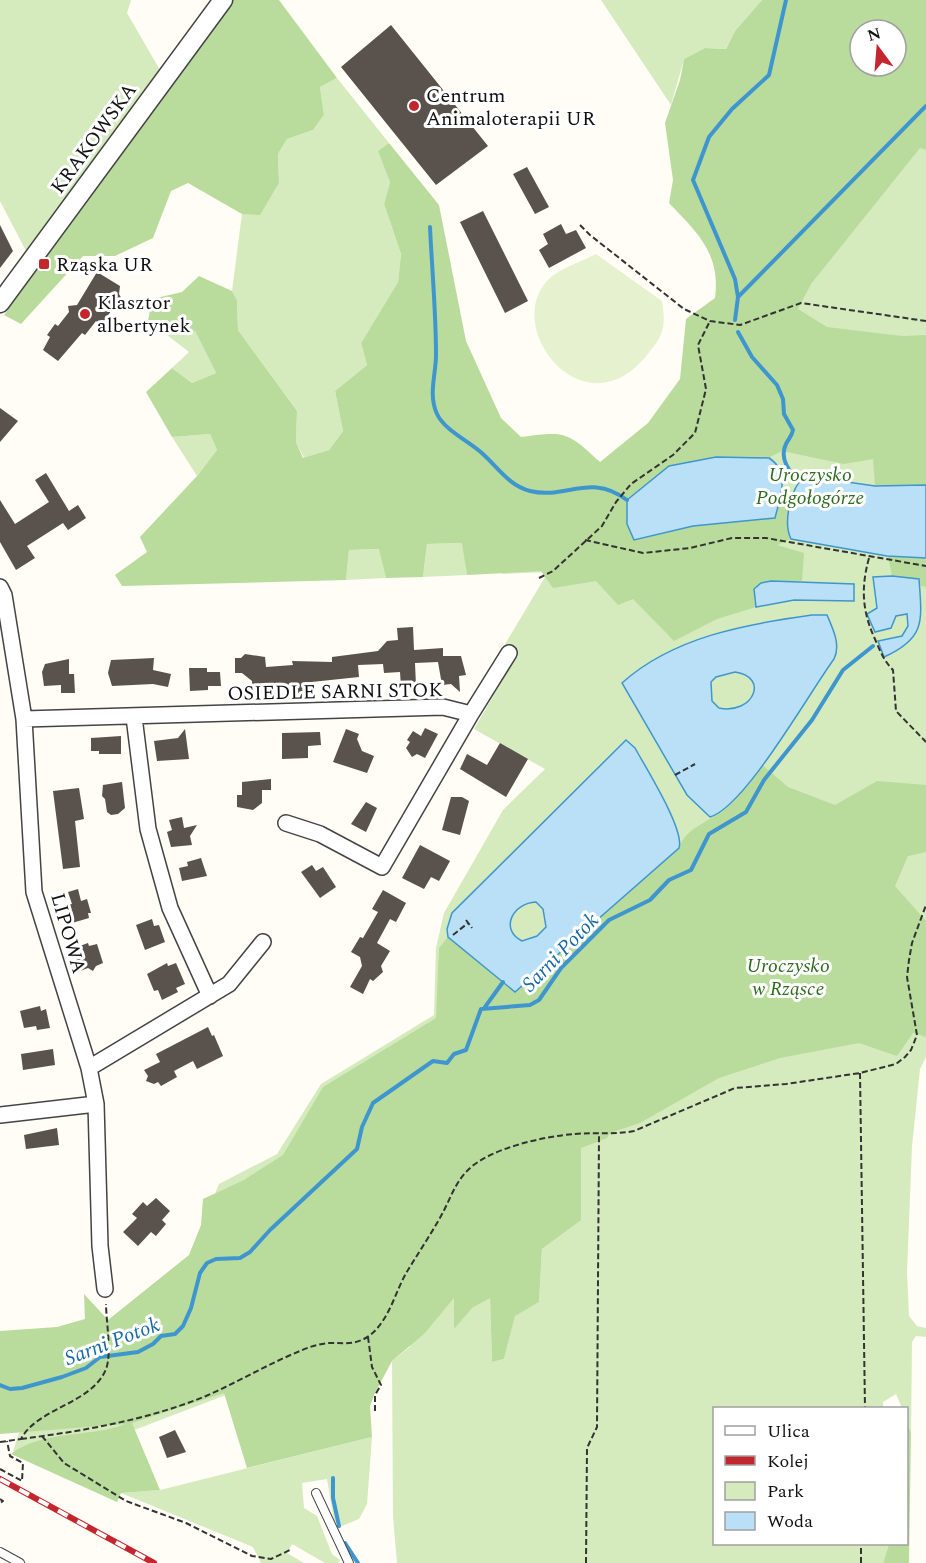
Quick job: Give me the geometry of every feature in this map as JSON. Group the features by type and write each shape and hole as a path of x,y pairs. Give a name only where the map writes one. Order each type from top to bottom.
{"street":[{"name":"KRAKOWSKA","path":"0,303 223,0"},
{"name":"LIPOWA","path":"0,587 24,718 34,892 89,1068 96,1104 100,1246 105,1289"},
{"path":"286,823 320,834 382,867 509,653"},
{"name":"OSIEDLE SARNI STOK","path":"24,718 134,717 443,707 471,714"},
{"path":"134,717 148,829 170,908 210,996"},
{"path":"89,1068 229,984 263,942"},
{"path":"0,1115 96,1104"}],"lane":[{"path":"316,1493 349,1563"},
{"path":"0,1552 20,1563"}],"path":[{"path":"580,225 684,309 710,321 740,326 801,303 926,321"},
{"path":"539,578 553,571 602,526 616,502 631,484 673,455 695,433 706,389 698,345 710,321"},
{"path":"585,540 644,553 690,548 732,538 766,538 869,558 926,566"},
{"path":"869,558 863,585 866,621 884,661 893,670 896,711 926,742"},
{"path":"675,775 695,764"},
{"path":"0,1442 85,1431 175,1407 204,1396 299,1351 330,1343 356,1343 368,1337 379,1328 387,1315 405,1274 442,1214 460,1179 470,1168 492,1155 538,1140 576,1134 634,1131 735,1088 786,1084 860,1073 896,1064 911,1050 917,1035 917,1023 907,977 912,944 926,905"},
{"path":"453,935 467,921 472,928"},
{"path":"860,1073 865,1407"},
{"path":"586,1563 587,1448 597,1428 599,1134"},
{"path":"21,1439 30,1426 75,1400 106,1368 105,1289"},
{"path":"368,1337 372,1367 381,1384 375,1395 375,1411"},
{"path":"42,1436 64,1463 126,1501 186,1523 252,1556 271,1559 290,1550"},
{"path":"0,1469 22,1481 23,1463 10,1456 7,1442"},
{"path":"861,1545 861,1563"}],"green space":[{"path":"0,0 131,0 127,13 160,70 27,253 0,201"},
{"path":"233,0 279,0 337,78 320,87 324,115 313,130 287,139 278,154 279,183 260,215 242,214 188,183 171,191 153,238 115,256 83,256 21,324 4,315"},
{"path":"601,0 762,0 735,31 726,49 705,48 684,59 671,105"},
{"path":"762,0 926,0 926,150 920,148 811,284 798,309 827,327 902,336 926,335 926,485 875,486 873,459 844,464 782,451 770,457 779,468 782,480 778,507 791,505 787,523 791,539 777,545 804,553 802,581 771,581 754,600 756,607 717,619 674,641 633,599 618,605 596,581 553,588 541,571 467,575 462,543 427,544 423,577 386,578 379,549 349,550 346,580 122,586 115,575 147,552 140,537 197,476 217,450 210,434 172,437 146,392 172,368 192,383 216,373 195,331 178,328 167,335 148,321 152,299 182,292 199,276 232,291 237,300 238,330 297,411 296,442 303,458 329,450 343,431 335,391 367,365 361,343 398,282 401,254 384,204 390,182 378,151 389,143 439,205 466,341 501,418 521,437 557,434 572,439 600,462 648,423 680,379 686,319 715,298 716,282 705,245 669,203 673,180 665,123 680,80 684,59 705,48 726,49 735,31"},
{"name":"Uroczysko Podgołogórze","path":"926,0 926,1057 920,1069 912,1146 907,1273 909,1316 917,1326 926,1328 926,1337 916,1336 912,1342 911,1433 908,1424 908,1407 902,1407 896,1394 883,1402 883,1407 713,1407 713,1545 889,1545 883,1563 397,1563 393,1517 392,1361 411,1346 315,1361 46,1466 13,1451 22,1424 188,1258 219,1184 277,1154 321,1084 434,1015 436,948 444,913 503,810 545,769 474,729 515,659 509,655 498,656 548,572 502,574 525,487 609,463 791,308 701,74 848,26 848,78 908,78 908,18 871,18","holes":["580,1211 580,1220 542,1249 539,1302 515,1315 504,1359 492,1362 490,1297 472,1308"]},
{"path":"337,78 389,143 379,151 390,182 384,204 401,254 398,282 361,343 367,365 335,391 343,431 329,450 304,458 296,442 297,411 238,330 237,300 232,291 242,214 260,214 279,183 278,154 287,139 313,130 324,115 320,87"},
{"path":"596,254 662,301 664,318 660,336 647,355 622,377 598,383 575,378 555,364 541,343 535,320 537,297 551,277"},
{"path":"178,328 195,331 216,373 192,383 172,368 189,352 167,335"},
{"path":"210,434 217,450 197,476 172,437"},
{"path":"463,543 467,575 423,577 427,544"},
{"path":"380,549 386,578 346,580 349,550"},
{"path":"888,556 926,558 926,587 919,585 919,579 892,576"},
{"name":"Uroczysko w Rząsce","path":"761,764 788,787 835,805 877,781 926,785 926,852 908,856 895,886 926,921 926,1037 913,1033 897,1056 859,1043 780,1058 719,1078 640,1123 610,1133 607,1138 581,1148 581,1220 542,1249 539,1302 515,1316 504,1359 492,1362 490,1298 472,1308 454,1329 454,1298 424,1334 392,1361 370,1406 372,1437 247,1468 224,1393 132,1423 160,1490 121,1493 117,1502 11,1454 37,1441 125,1424 0,1434 0,1331 57,1327 85,1319 84,1294 108,1320 189,1255 201,1225 203,1199 244,1180 283,1155 323,1087 436,1018 439,948 448,937 515,992 679,848 688,834 729,806"},
{"path":"908,1424 911,1433 909,1563 883,1563 889,1545 908,1545"},
{"path":"372,1437 367,1504 359,1519 342,1526 334,1521 327,1479 302,1483 304,1508 317,1516 332,1554 340,1560 338,1563 325,1563 292,1544 287,1553 304,1563 261,1563 253,1547 121,1493 160,1490"}],"water":[{"path":"716,457 769,458 776,464 780,470 782,485 775,518 693,526 634,540 627,524 627,500 669,466"},
{"path":"805,476 875,486 926,485 926,558 887,556 791,539 788,524 789,506 795,489"},
{"path":"892,576 919,579 920,617 918,627 908,643 884,657 878,641 902,636 908,626 907,614 896,616 891,628 875,632 867,614 877,608 873,577"},
{"path":"771,581 854,584 854,601 794,600 756,607 754,589 761,583"},
{"path":"812,615 827,615 834,631 837,648 834,659 758,772 724,809 710,817 687,795 622,683 642,667 664,654 711,635 736,628","holes":["735,672 746,675 754,687 753,694 748,701 731,709 719,708 712,701 711,682 716,677"]},
{"path":"626,740 635,748 671,814 679,839 679,848 515,992 448,937 447,929 452,913","holes":["536,902 543,909 546,927 537,936 522,941 515,936 510,924 515,912 528,903"]}],"building":[{"name":"Centrum Animaloterapii UR","path":"391,25 488,146 436,185 341,67"},
{"path":"527,167 549,207 535,214 513,174"},
{"path":"483,211 528,301 505,313 460,222"},
{"path":"561,224 566,234 576,230 586,248 549,268 539,250 548,244 543,234"},
{"path":"0,225 13,251 0,268"},
{"name":"Klasztor albertynek","path":"97,272 120,286 119,294 123,301 119,306 114,307 101,325 96,321 85,335 82,333 58,361 43,350 50,337 47,335 55,324 58,326 69,312 68,306 77,305"},
{"path":"0,408 18,421 0,442"},
{"path":"46,473 69,511 78,505 86,518 68,530 63,523 27,546 35,558 16,570 0,542 0,500 15,524 49,502 35,480"},
{"path":"413,627 414,650 443,648 443,656 461,656 466,675 459,676 460,692 451,684 442,685 438,662 415,663 416,686 401,687 400,672 384,673 383,664 358,665 359,677 302,683 303,697 292,688 265,689 266,694 252,695 252,681 242,673 235,673 235,658 241,658 245,654 265,657 266,667 293,665 292,661 332,662 332,657 378,651 387,641 398,640 397,628"},
{"path":"154,658 153,670 171,674 168,687 153,684 112,686 108,673 111,660"},
{"path":"69,659 69,674 74,674 75,693 61,693 61,685 44,686 42,672 45,664"},
{"path":"189,668 207,668 207,672 220,672 221,686 208,686 208,690 190,691"},
{"path":"425,728 438,734 425,758 417,754 412,757 406,748 410,742 407,740 413,731 421,736"},
{"path":"185,729 189,759 157,761 154,741 178,738"},
{"path":"346,729 359,734 357,739 362,751 374,756 367,773 333,762"},
{"path":"320,732 321,745 308,746 308,758 282,759 282,733"},
{"path":"121,736 121,754 99,754 99,751 91,751 91,738"},
{"path":"500,743 528,759 506,797 460,769 467,754 487,765"},
{"path":"271,779 271,790 262,790 262,803 253,810 237,807 237,795 242,795 242,782"},
{"path":"122,782 125,808 118,814 111,815 107,812 105,799 102,796 103,785"},
{"path":"79,788 84,819 75,821 80,867 63,869 53,791"},
{"path":"451,797 462,797 469,801 460,835 442,830"},
{"path":"366,802 377,808 366,832 351,824"},
{"path":"182,817 184,828 197,825 190,836 192,845 171,847 167,832 172,830 169,820"},
{"path":"420,845 450,861 439,881 431,877 424,889 402,878"},
{"path":"201,858 207,876 182,881 179,868 188,866 187,862"},
{"path":"312,865 316,871 323,867 336,887 320,898 301,872"},
{"path":"78,889 81,901 87,899 91,913 88,913 89,918 72,923 67,905 72,904 68,892"},
{"path":"383,890 406,903 396,922 390,919 377,943 390,951 381,966 383,972 373,981 370,979 363,994 350,987 362,966 360,957 351,952 360,937 363,938 378,912 372,909"},
{"path":"152,919 154,926 159,925 165,942 145,950 136,925"},
{"path":"88,943 89,946 97,944 103,963 96,966 93,971 88,968 80,971 74,951 78,950 77,947"},
{"path":"167,963 168,966 176,963 185,984 176,988 178,992 162,1000 158,990 154,991 147,974"},
{"path":"40,1006 41,1011 46,1009 50,1028 37,1030 36,1026 24,1028 20,1011"},
{"path":"208,1027 223,1056 197,1069 193,1061 174,1071 177,1077 161,1086 158,1082 154,1084 146,1081 148,1076 144,1070 160,1062 156,1054"},
{"path":"53,1049 55,1065 23,1070 21,1054"},
{"path":"57,1128 59,1145 26,1149 24,1135"},
{"path":"156,1198 170,1211 162,1220 166,1224 156,1236 151,1232 138,1246 123,1232 137,1218 132,1214 143,1202 147,1206"},
{"path":"175,1430 186,1452 167,1458 159,1437"}],"waterway":[{"path":"735,320 738,297 735,279 693,180 709,137 732,109 769,75 786,0"},
{"path":"738,297 926,106"},
{"path":"430,227 436,339 433,399 434,407 441,420 523,489 543,493 578,488 601,488 614,492 627,500"},
{"path":"738,332 752,357 777,385 783,399 784,414 793,430 784,449 784,459 799,481"},
{"name":"Sarni Potok","path":"0,1385 10,1389 22,1388 62,1377 86,1368 100,1357 138,1352 153,1344 161,1336 175,1334 183,1326 191,1308 200,1273 207,1263 216,1259 240,1258 250,1252 270,1230 357,1149 362,1127 373,1103 433,1061 447,1063 454,1054 466,1050 481,1009 530,1005 539,1000 561,968 609,920 650,900 669,880 691,870 709,834 746,812 764,780 812,720 843,670 873,646"},
{"path":"485,1007 503,982"},
{"path":"333,1478 333,1498 339,1526"},
{"path":"345,1543 358,1563"}],"railway":[{"path":"0,1479 154,1563"}],"place":[{"name":"Centrum Animaloterapii UR","path":"414,106"},
{"name":"Rząska UR","path":"44,264"},
{"name":"Klasztor albertynek","path":"85,314"}]}
